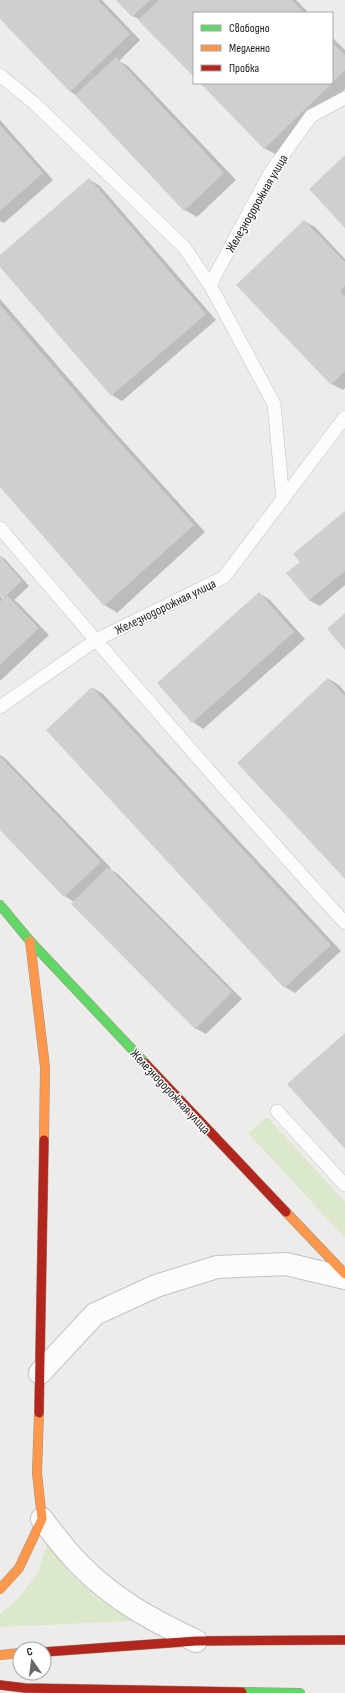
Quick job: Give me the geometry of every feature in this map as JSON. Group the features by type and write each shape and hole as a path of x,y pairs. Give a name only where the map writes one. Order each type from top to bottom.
{"street":[{"name":"Железнодорожная улица","path":"0,905 30,941 345,1274"},
{"path":"0,1588 19,1568 42,1519 37,1473 45,1067 30,941"},
{"path":"40,1373 95,1314 156,1286 209,1269 216,1267 286,1264 345,1278"},
{"path":"42,1519 80,1566 116,1597 151,1620 196,1641"},
{"path":"52,1651 196,1641 345,1640"},
{"path":"0,1655 12,1654"},
{"path":"0,1685 25,1688 300,1693"}],"lane":[{"path":"0,75 34,103 184,247 210,285 274,404 283,500"},
{"name":"Железнодорожная улица","path":"210,285 270,173 311,116 345,98"},
{"name":"Железнодорожная улица","path":"0,707 96,640 224,577 345,417"},
{"path":"0,528 278,849 345,923"},
{"path":"277,1111 345,1185"}],"green space":[{"path":"267,1117 345,1202 345,1238 248,1133"},
{"path":"51,1534 69,1572 97,1598 133,1621 0,1627 0,1614 18,1599 37,1574"}],"building":[{"path":"0,0 98,0 130,34 70,92 0,19"},
{"path":"116,0 150,0 132,17"},
{"path":"159,0 292,0 303,12 193,12 193,76 138,20"},
{"path":"333,43 345,55 345,70 333,82"},
{"path":"116,57 224,173 184,211 75,95"},
{"path":"201,84 331,84 264,149"},
{"path":"0,125 43,173 0,211"},
{"path":"345,155 345,228 309,189"},
{"path":"89,178 206,314 111,396 0,267 0,255"},
{"path":"304,220 345,262 345,285 340,291 345,296 345,371 331,385 236,285"},
{"path":"0,305 102,423 194,525 104,606 0,487"},
{"path":"345,511 345,571 309,600 286,573 300,562 293,554"},
{"path":"0,556 22,581 3,598 0,595"},
{"path":"259,592 294,632 192,723 157,683"},
{"path":"7,595 39,628 0,665 0,602"},
{"path":"345,613 345,650 327,629"},
{"path":"328,678 345,696 345,879 237,763"},
{"path":"92,687 331,945 284,988 46,730"},
{"path":"0,756 101,862 64,897 0,830"},
{"path":"108,867 232,992 195,1029 71,904"},
{"path":"345,1033 345,1149 287,1084"}],"traffic: fast":[{"path":"0,905 30,941 145,1063"},
{"path":"242,1692 300,1693"}],"traffic: slow":[{"path":"30,941 45,1067 44,1140"},
{"path":"286,1212 345,1274"},
{"path":"0,1589 19,1568 42,1519 37,1473 39,1413"},
{"path":"0,1655 12,1654"}],"traffic: jam":[{"path":"145,1063 286,1212"},
{"path":"39,1413 44,1140"},
{"path":"52,1651 196,1641 345,1640"},
{"path":"0,1685 25,1688 242,1692"}]}
